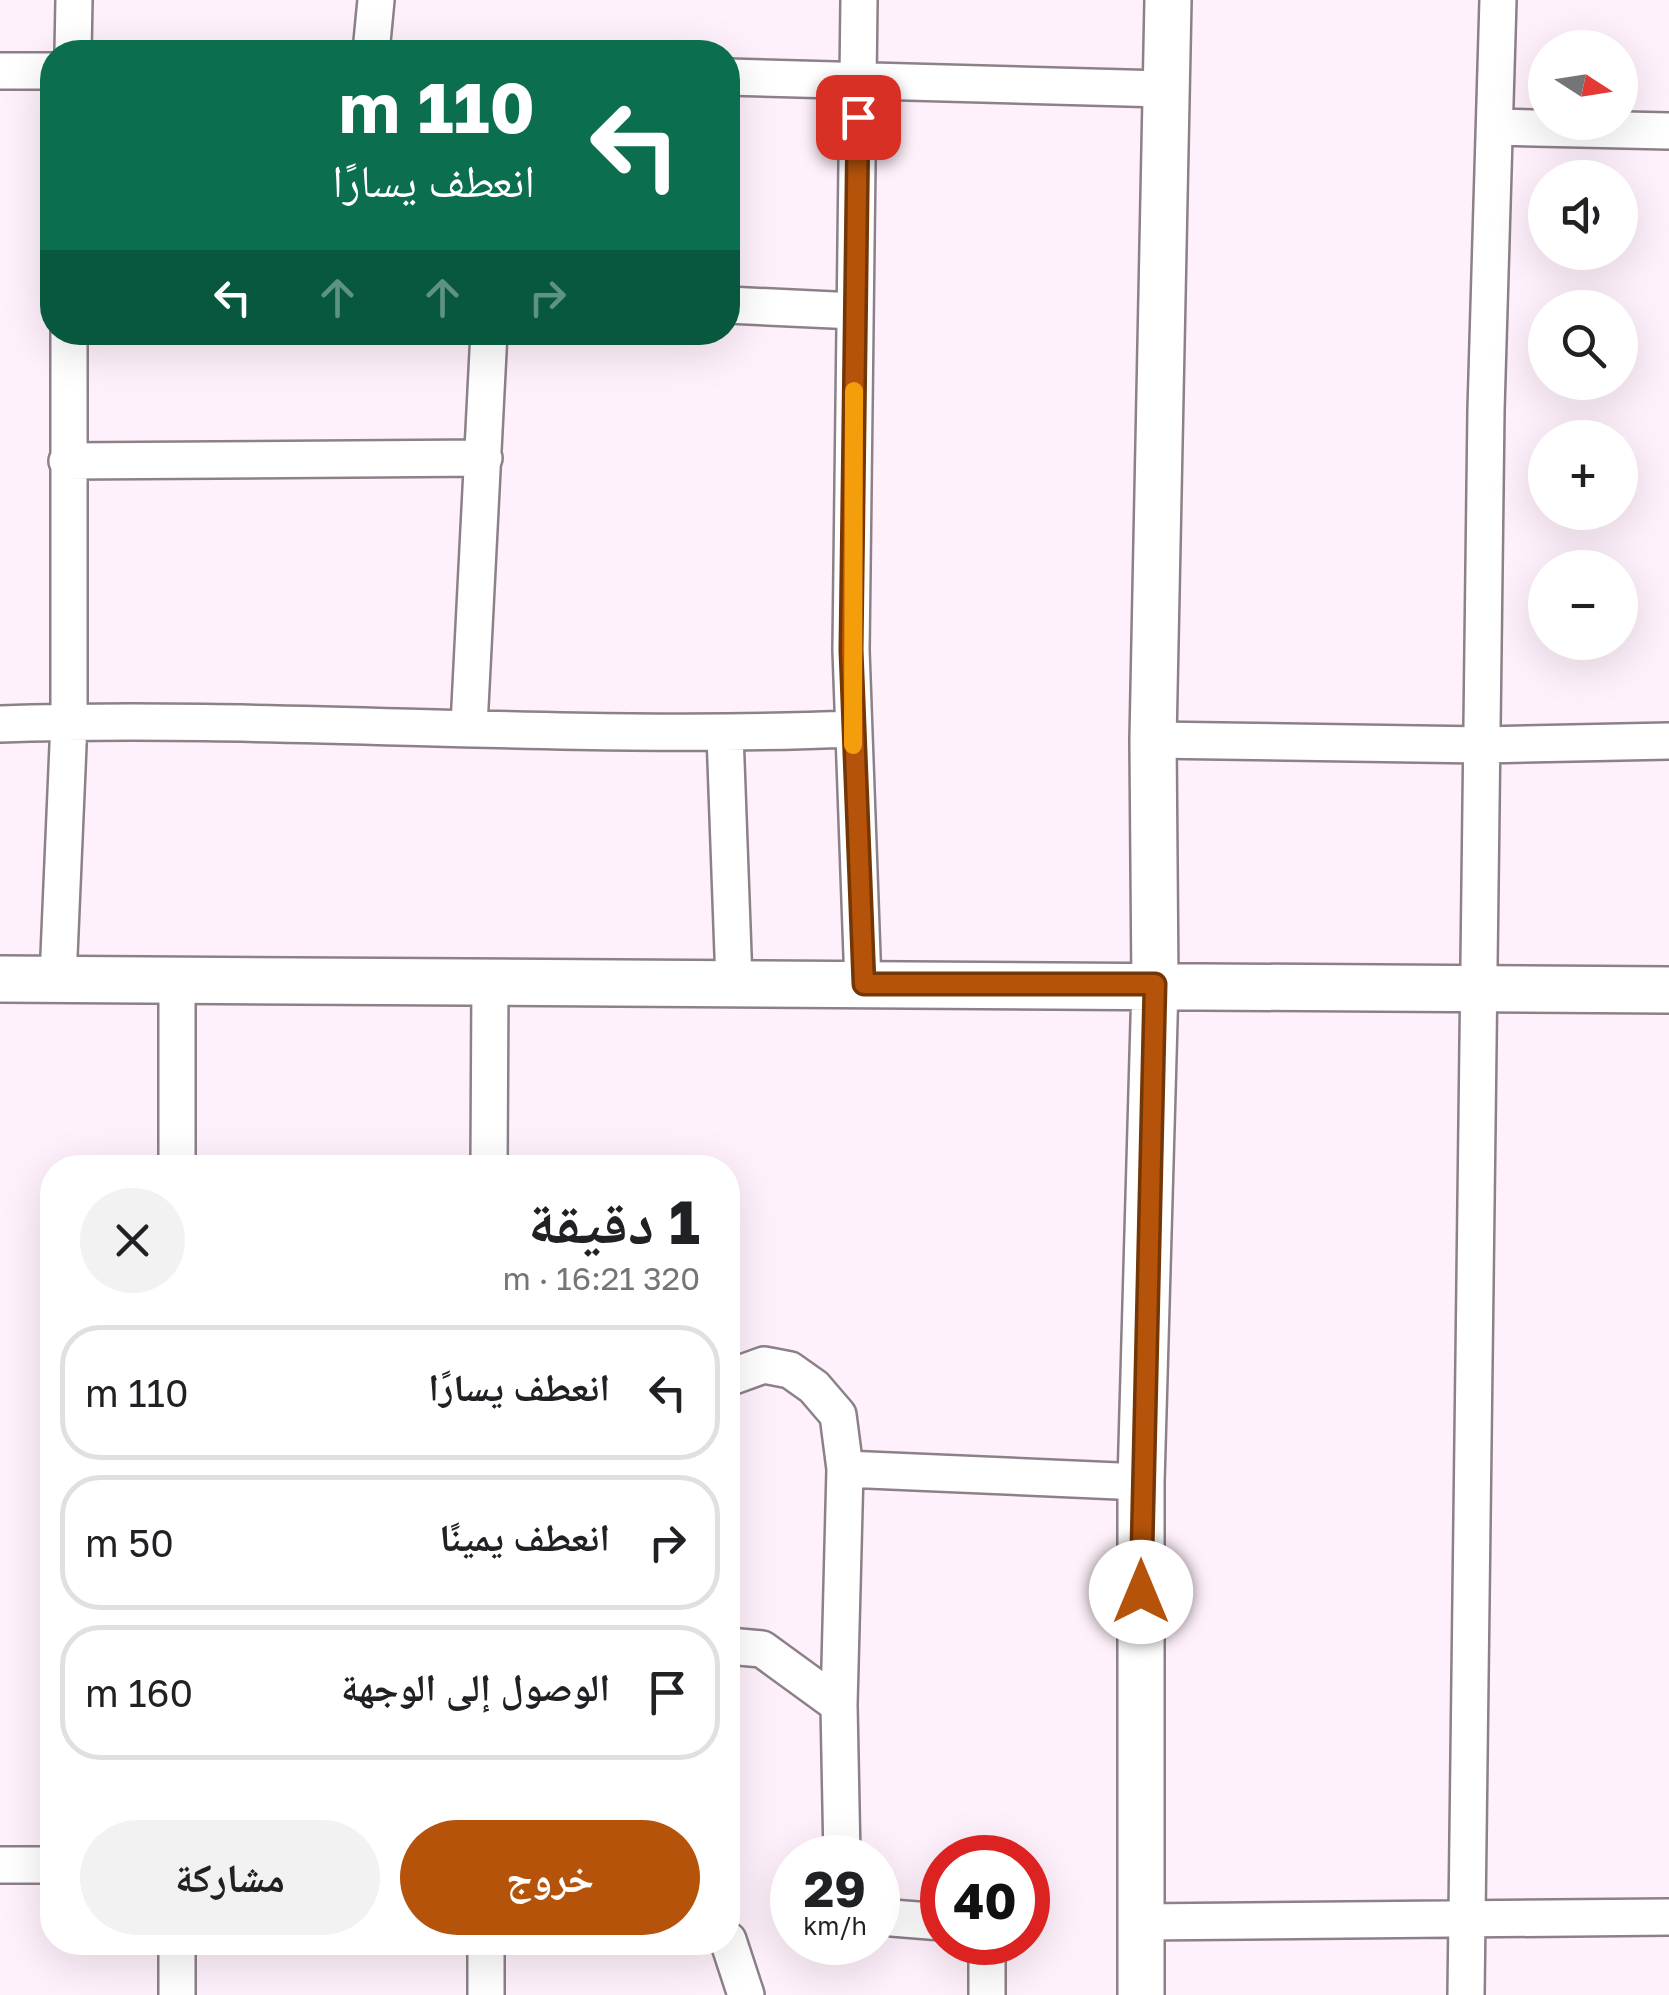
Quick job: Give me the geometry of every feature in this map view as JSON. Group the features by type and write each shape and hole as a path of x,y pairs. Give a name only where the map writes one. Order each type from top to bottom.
{"street":[{"path":"73,40 74,0"},
{"path":"373,40 376,0"},
{"path":"859,0 852,729 864,984"},
{"path":"1141,1995 1141,1482 1155,984 1153,740 1168,0"},
{"path":"1466,1995 1483,745 1498,0"},
{"path":"0,71 40,71"},
{"path":"740,77 1164,89"},
{"path":"1495,127 1669,131"},
{"path":"740,306 855,310"},
{"path":"58,979 68,722 69,345"},
{"path":"469,726 488,345"},
{"path":"67,460 484,458"},
{"path":"0,724 469,726 725,734 852,729"},
{"path":"725,734 734,982"},
{"path":"1153,740 1483,745 1669,740"},
{"path":"0,978 1669,990"},
{"path":"177,980 177,1155"},
{"path":"489,1155 490,982"},
{"path":"740,1374 764,1365 790,1370 814,1387 838,1415 845,1469 839,1706 842,1835"},
{"path":"845,1469 1141,1482"},
{"path":"740,1647 762,1650 839,1706"},
{"path":"0,1864 40,1864"},
{"path":"1142,1922 1669,1917"},
{"path":"177,1955 177,1995"},
{"path":"486,1955 486,1995"},
{"path":"733,1955 746,1995"},
{"path":"987,1995 988,1965"}],"slow traffic":[{"path":"853,745 854,391"}],"route":[{"path":"858,117 851,650 864,984 1155,984 1141,1592"}]}
